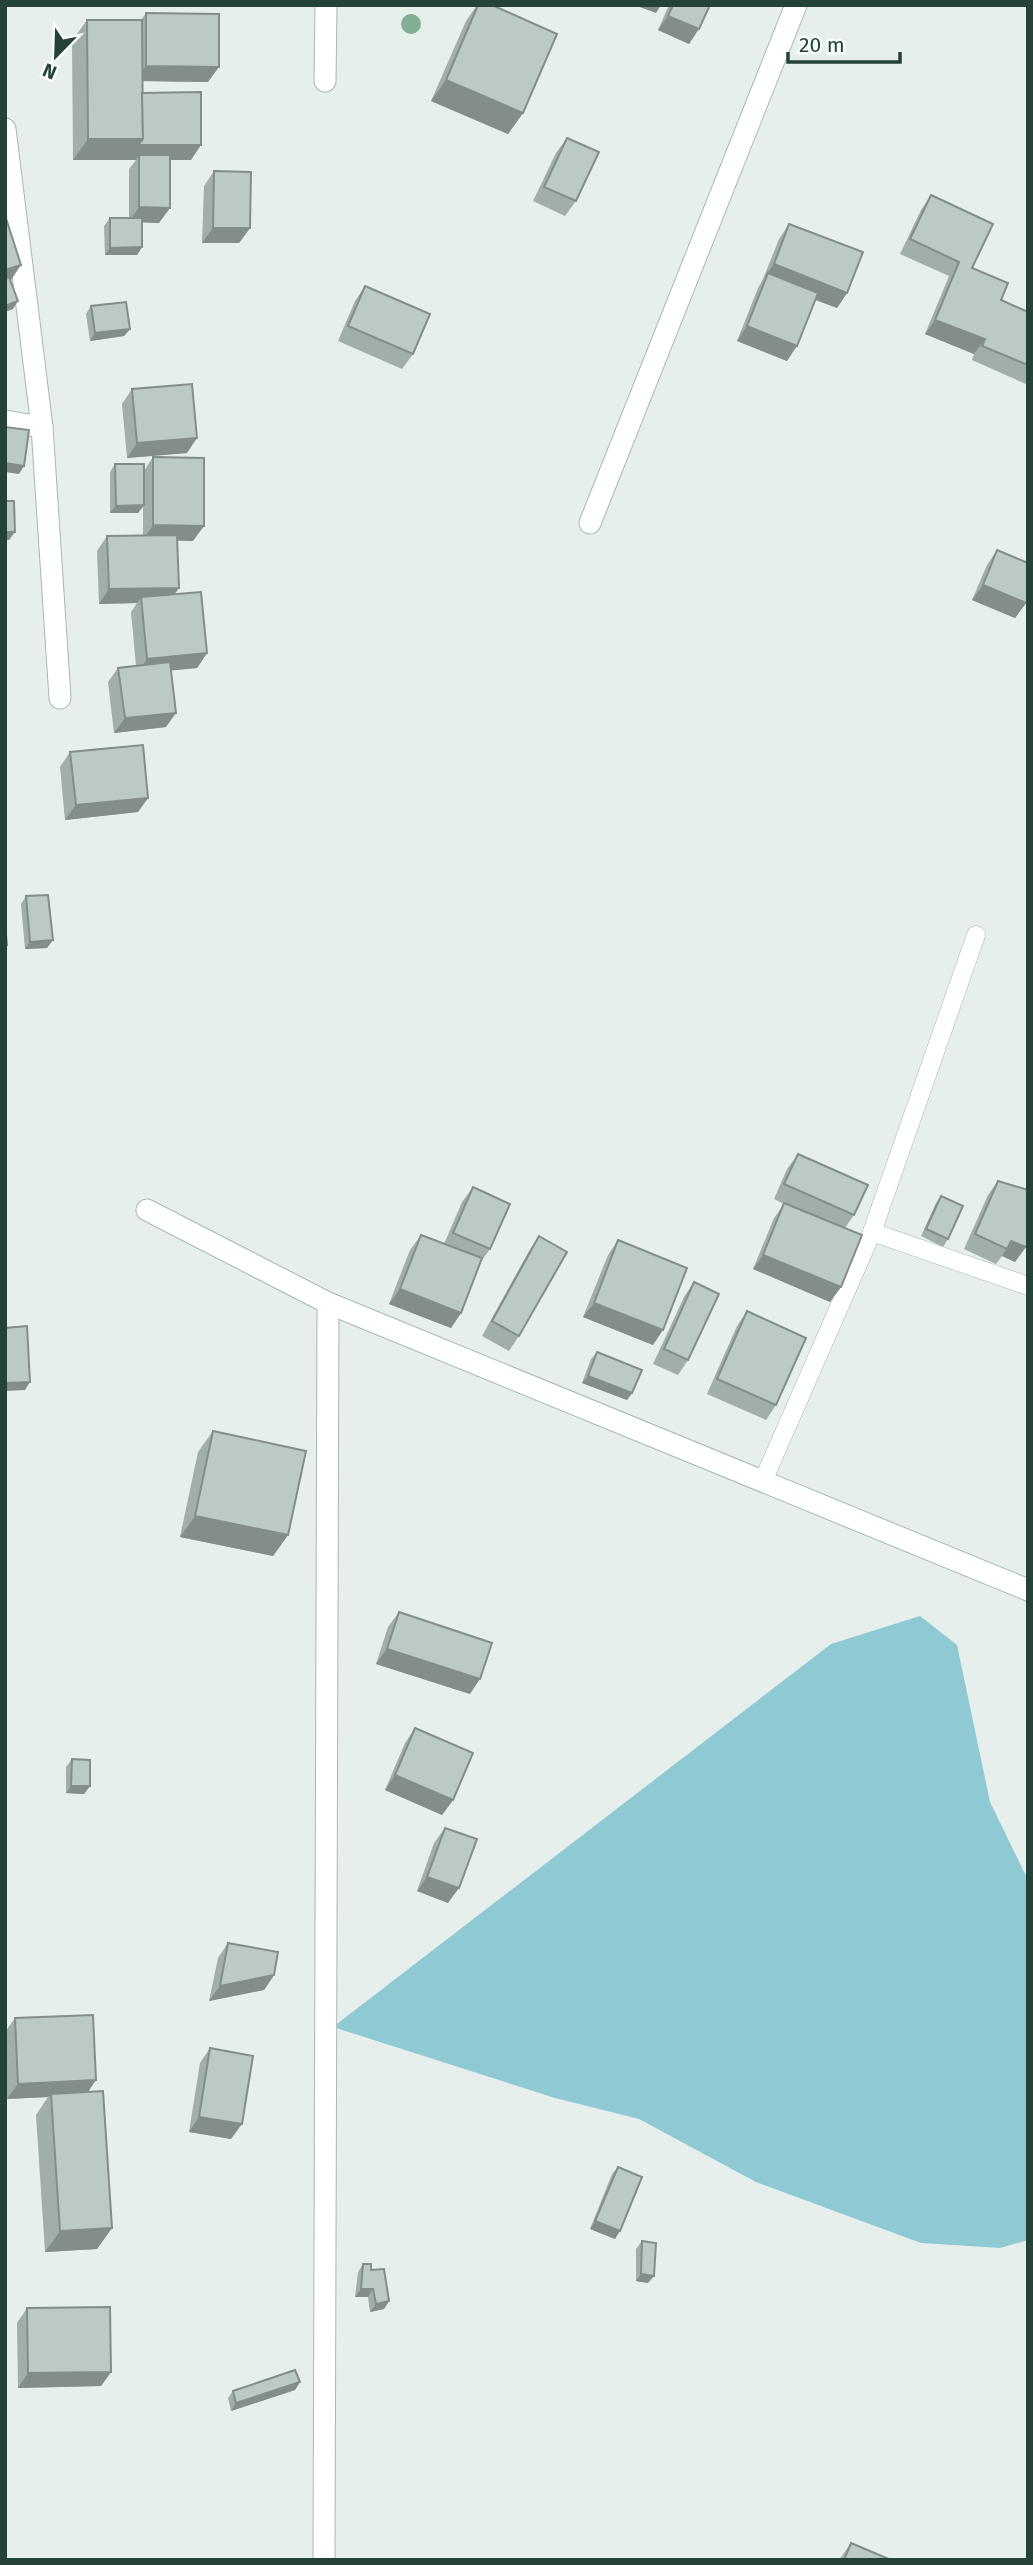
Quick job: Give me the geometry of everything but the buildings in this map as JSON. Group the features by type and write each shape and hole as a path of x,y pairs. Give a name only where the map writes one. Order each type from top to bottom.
{"street":[{"path":"325,80 326,5"},
{"path":"590,523 796,5"},
{"path":"5,128 42,427 60,698"},
{"path":"5,421 42,427"},
{"path":"147,1210 328,1303 1028,1590"},
{"path":"324,2560 328,1303"}],"lane":[{"path":"763,1481 872,1233 976,935"},
{"path":"872,1233 1028,1286"}],"water":[{"path":"920,1616 957,1645 990,1802 1028,1880 1028,2240 1000,2248 921,2243 756,2182 639,2119 555,2098 333,2027 831,1644"}]}
